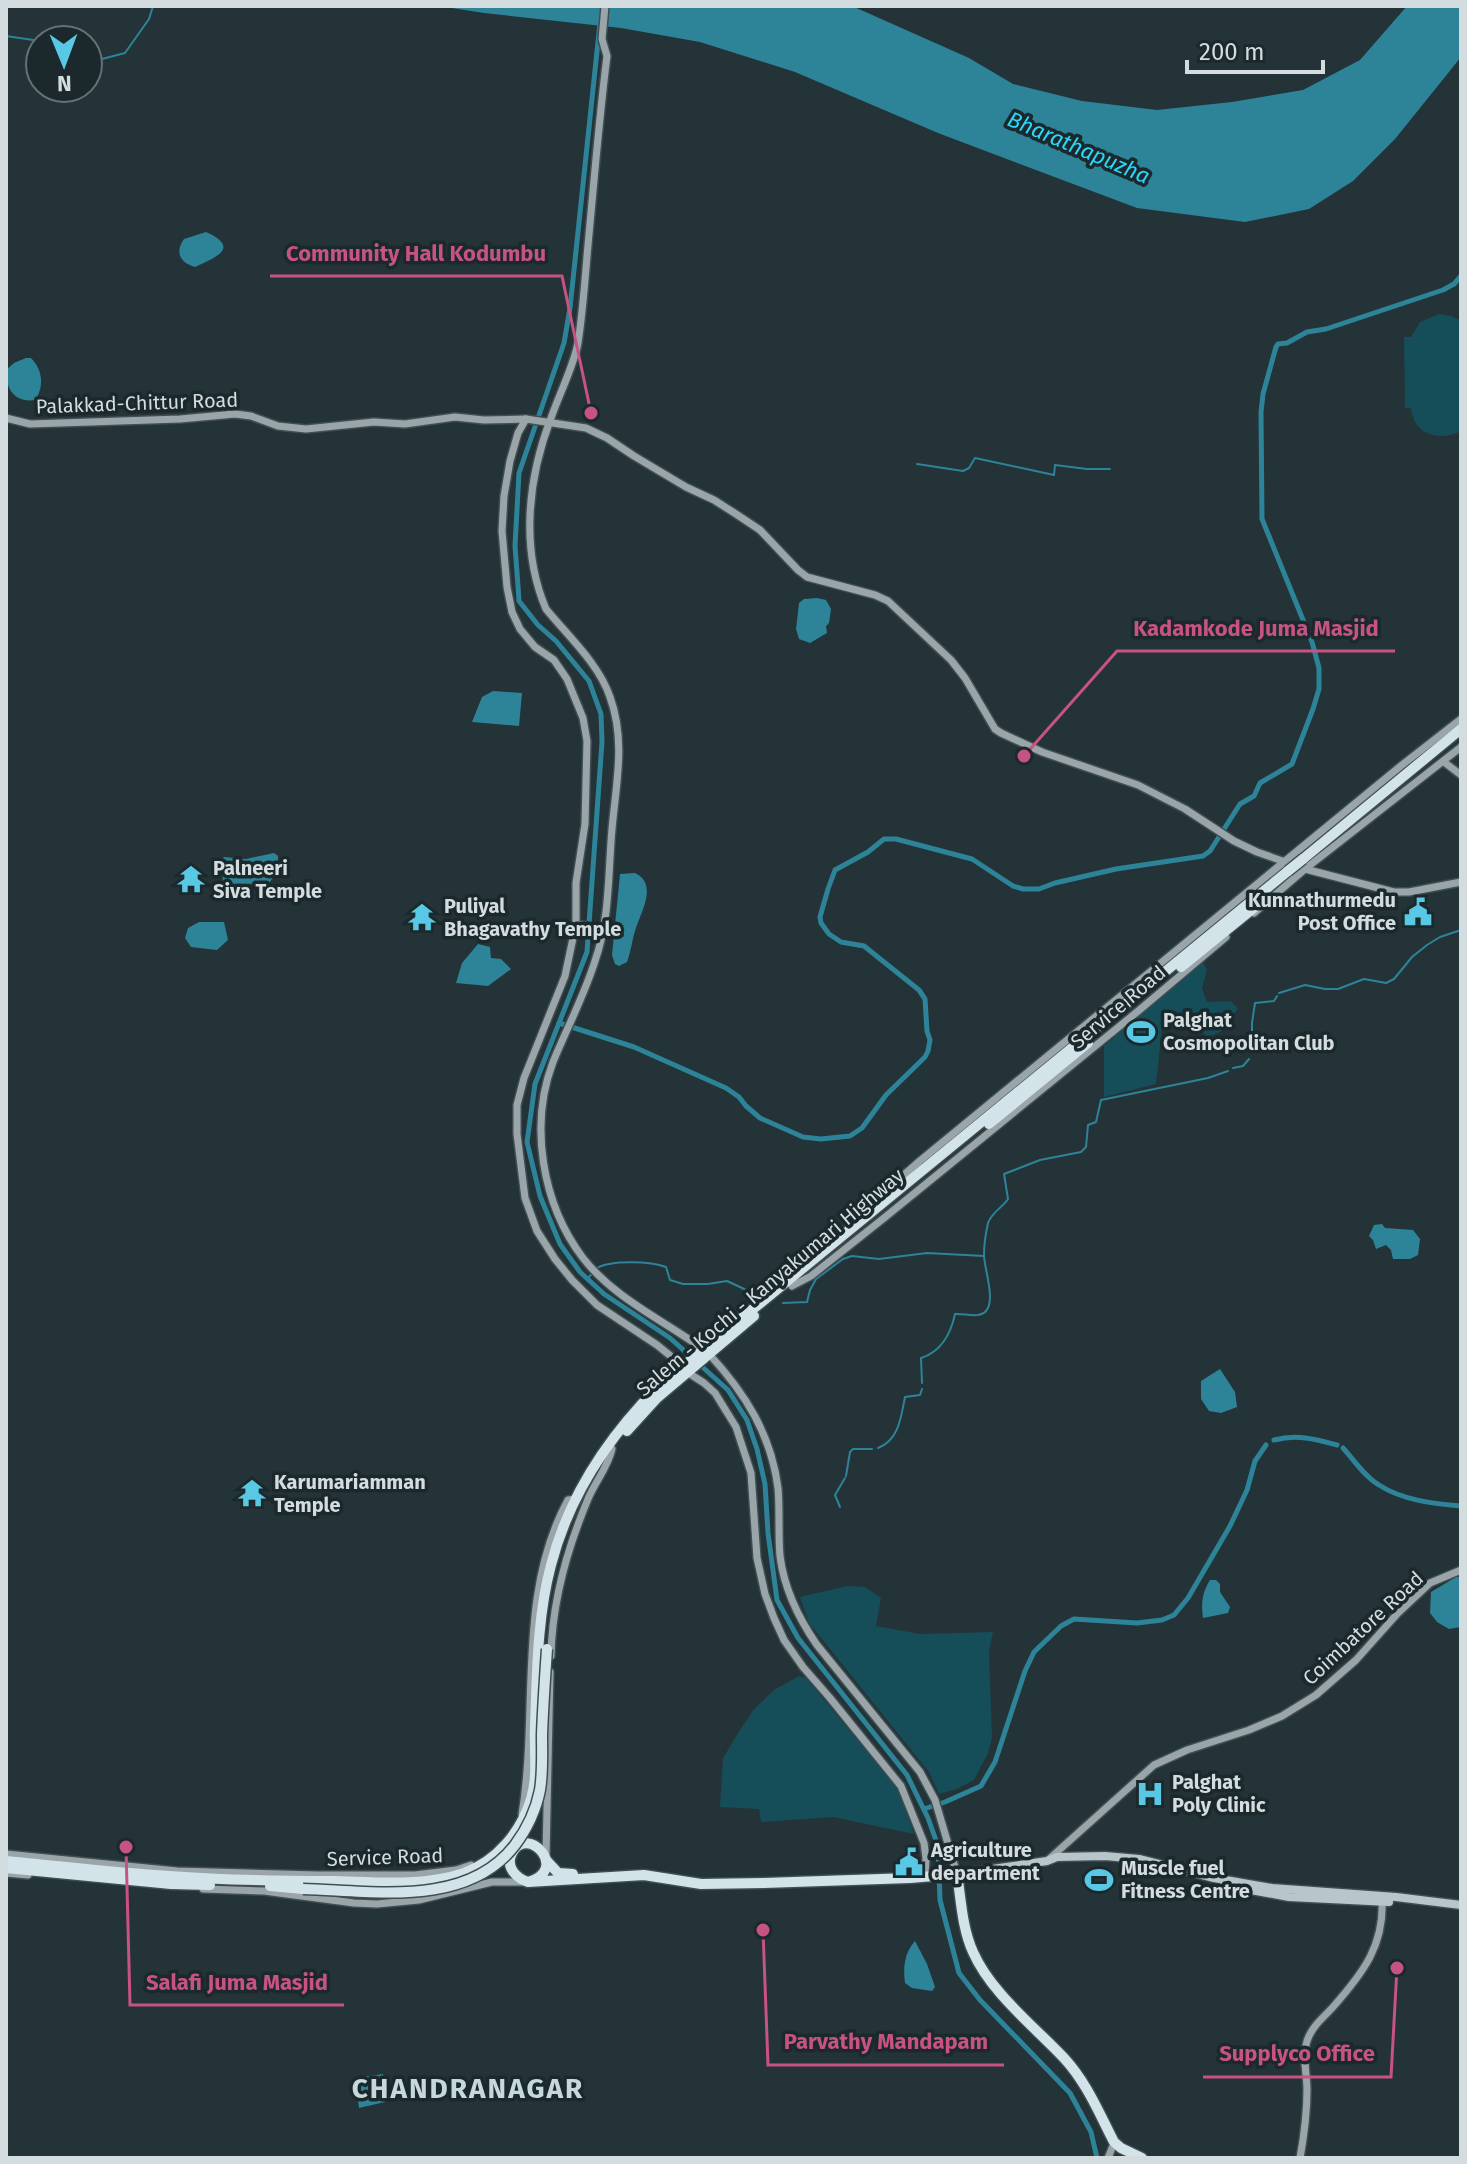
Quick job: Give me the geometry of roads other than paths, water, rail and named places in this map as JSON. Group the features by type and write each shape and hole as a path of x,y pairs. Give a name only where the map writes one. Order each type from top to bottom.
{"highway":[{"name":"Salem - Kochi - Kanyakumari Highway","path":"1305,863 1461,729"},
{"name":"Salem - Kochi - Kanyakumari Highway","path":"706,1351 847,1231 1289,869 1305,863 1461,736"},
{"name":"Salem - Kochi - Kanyakumari Highway","path":"706,1351 792,1286 1061,1067 1155,986 1204,950 1289,869"},
{"path":"685,1369 706,1351"},
{"name":"Salem - Kochi - Kanyakumari Highway","path":"6,1871 171,1884 419,1891 440,1889 470,1880 498,1863 512,1848 532,1815 540,1787 549,1610 564,1544 582,1499 612,1449 685,1369"},
{"name":"Salem - Kochi - Kanyakumari Highway","path":"6,1861 165,1876 404,1883 467,1872 511,1845 531,1800 535,1779 537,1677 543,1603 551,1564 568,1514 588,1474 629,1417 659,1386 685,1369"},
{"path":"528,1882 536,1880 546,1865 544,1853 535,1845 511,1845 511,1869 520,1879 528,1882 601,1875"},
{"path":"546,1860 558,1873 566,1875 651,1875 701,1884 952,1875 976,1969 1081,2088 1110,2153 1129,2158"},
{"path":"968,1947 991,1981 1082,2080 1114,2142 1142,2158"}],"main road":[{"path":"952,1875 1057,1857 1105,1856 1139,1859 1263,1890 1461,1908"}],"street":[{"path":"605,6 602,39 607,56 578,346 535,467 531,491 531,541 546,609 602,680 615,714 620,740 609,888 597,958 553,1062 545,1090 541,1113 545,1167 551,1194 564,1227 583,1258 620,1294 706,1351 735,1382 749,1403 767,1443 778,1488 780,1556 795,1607 805,1628 920,1772 935,1800 952,1875"},
{"name":"Palakkad-Chittur Road","path":"6,418 30,424 235,414 278,426 306,429 374,422 405,424 455,417 526,419 586,428 714,500 760,530 807,577 888,601 951,660 995,729 1001,733 1042,752 1138,785 1289,869"},
{"path":"526,419 518,433 504,496 503,554 512,612 520,629 535,647 554,660 567,679 583,718 587,741 585,824 576,883 579,925 565,976 532,1055 517,1105 517,1134 525,1198 537,1231 572,1280 597,1305 657,1345 704,1383 715,1393 736,1427 751,1473 757,1558 774,1618 784,1640 803,1667 901,1786 924,1843 924,1877"},
{"path":"1289,869 1402,765 1461,719"},
{"name":"Service Road","path":"792,1286 811,1276 1137,1012 1305,863 1461,747"},
{"path":"1444,762 1461,775"},
{"path":"1305,863 1394,892 1461,882"},
{"path":"579,925 600,929"},
{"path":"546,1860 551,1651 555,1610 569,1551 589,1496 612,1449"},
{"name":"Coimbatore Road","path":"1047,1861 1154,1765 1282,1716 1316,1695 1356,1660 1430,1583 1461,1570"},
{"name":"Service Road","path":"6,1854 177,1871 387,1876 439,1872 473,1865 498,1853"},
{"path":"6,1871 154,1887 264,1891 377,1904 419,1900 492,1882 528,1882"},
{"path":"1300,2158 1307,2108 1306,2045 1320,2019 1367,1967 1382,1922 1382,1900"}],"water":[{"path":"439,6 852,6 969,58 1013,84 1082,101 1157,110 1303,90 1360,60 1407,6 1461,6 1461,57 1395,139 1353,181 1309,209 1245,222 1137,208 938,133 795,72 700,42 621,28"},
{"path":"206,232 217,238 223,248 216,256 195,267 180,257 181,244 184,239"},
{"path":"26,358 35,362 40,372 40,389 35,400 17,397 8,383 6,370"},
{"path":"804,599 826,600 831,609 829,623 827,633 810,643 799,639 796,629 799,603"},
{"path":"493,691 522,693 519,726 472,722 482,697"},
{"path":"274,853 278,856 278,869 270,882 223,886 224,857 246,859"},
{"path":"635,873 646,884 646,900 627,962 619,966 612,955 620,874"},
{"path":"199,922 224,922 228,940 217,950 191,947 185,938 188,928"},
{"path":"478,944 490,947 491,958 501,959 511,969 488,986 456,983 462,963"},
{"path":"1382,1224 1385,1228 1413,1230 1420,1239 1418,1255 1410,1259 1393,1259 1386,1245 1376,1249 1369,1236 1374,1225"},
{"path":"1220,1369 1235,1392 1237,1407 1221,1413 1209,1411 1201,1399 1201,1381"},
{"path":"1461,1577 1461,1627 1449,1629 1430,1613 1431,1592"},
{"path":"1210,1580 1220,1584 1220,1592 1230,1607 1228,1613 1203,1618 1203,1598"},
{"path":"915,1941 935,1987 932,1991 912,1988 905,1983 905,1961"},
{"path":"383,2074 385,2102 359,2108 355,2078"}],"waterway":[{"name":"Bharathapuzha","path":"104,58 125,53 149,19 153,6"},
{"path":"600,23 564,343 519,473 515,546 519,601 589,681 601,714 602,742 587,952 535,1084 527,1142 540,1196 560,1244 580,1272 604,1294 670,1338 728,1390 747,1420 765,1484 777,1600 798,1638 907,1775 928,1818 938,1846 940,1900 959,1973 980,2000 1070,2093 1091,2132 1097,2158"},
{"name":"Bharathapuzha","path":"6,36 24,39"},
{"path":"559,1023 634,1047 726,1088 760,1118 803,1137 850,1136 862,1128 886,1095 925,1057 930,1040 925,999 919,990 864,946 841,942 829,934 821,923 820,917 835,870 868,852 884,839 896,839 972,859 1013,886 1039,889 1116,869 1203,856 1210,851 1240,804 1254,796 1260,783 1292,764 1319,689 1319,668 1312,642 1262,519 1261,412 1276,347 1307,332 1326,329 1443,290 1461,276"},
{"path":"917,464 963,471 975,458 1054,475 1055,465 1110,469"},
{"path":"1279,993 1305,985 1338,989 1364,979 1386,983 1394,979 1412,957 1427,945 1461,930"},
{"path":"1252,1047 1255,1003 1274,1001 1277,996"},
{"path":"1233,1068 1243,1066 1249,1059"},
{"path":"922,1383 921,1358 944,1341 955,1314 979,1315 989,1306 985,1243 990,1219 1008,1199 1004,1174 1040,1160 1081,1152 1086,1147 1088,1125 1096,1122 1101,1100 1228,1071"},
{"path":"783,1303 807,1302 816,1279 852,1256 879,1259 927,1253 984,1256"},
{"path":"597,1268 631,1262 651,1264 666,1267 670,1280 683,1284 727,1281 757,1295"},
{"path":"587,1279 592,1274"},
{"path":"878,1448 895,1434 905,1397 920,1395 922,1389"},
{"path":"1274,1440 1298,1437 1337,1445"},
{"path":"924,1809 981,1786 995,1762 1034,1652 1061,1626 1074,1619 1137,1623 1174,1615 1188,1598 1230,1526 1247,1490 1255,1461 1266,1445"},
{"path":"1343,1448 1369,1478 1388,1490 1418,1500 1461,1506"},
{"path":"846,1476 850,1452 853,1449 872,1449"},
{"path":"840,1507 835,1495 845,1478"}],"place":[{"name":"Community Hall Kodumbu","path":"591,413"},
{"name":"Kadamkode Juma Masjid","path":"1024,756"},
{"name":"Palneeri Siva Temple","path":"191,879"},
{"name":"Kunnathurmedu Post Office","path":"1418,912"},
{"name":"Puliyal Bhagavathy Temple","path":"422,917"},
{"name":"Palghat Cosmopolitan Club","path":"1141,1032"},
{"name":"Karumariamman Temple","path":"252,1493"},
{"name":"Palghat Poly Clinic","path":"1150,1794"},
{"name":"Salafi Juma Masjid","path":"126,1847"},
{"name":"Agriculture department","path":"909,1862"},
{"name":"Muscle fuel Fitness Centre","path":"1099,1880"},
{"name":"Parvathy Mandapam","path":"763,1930"},
{"name":"Supplyco Office","path":"1397,1968"}],"district":[{"name":"CHANDRANAGAR","path":"468,2088"}]}
